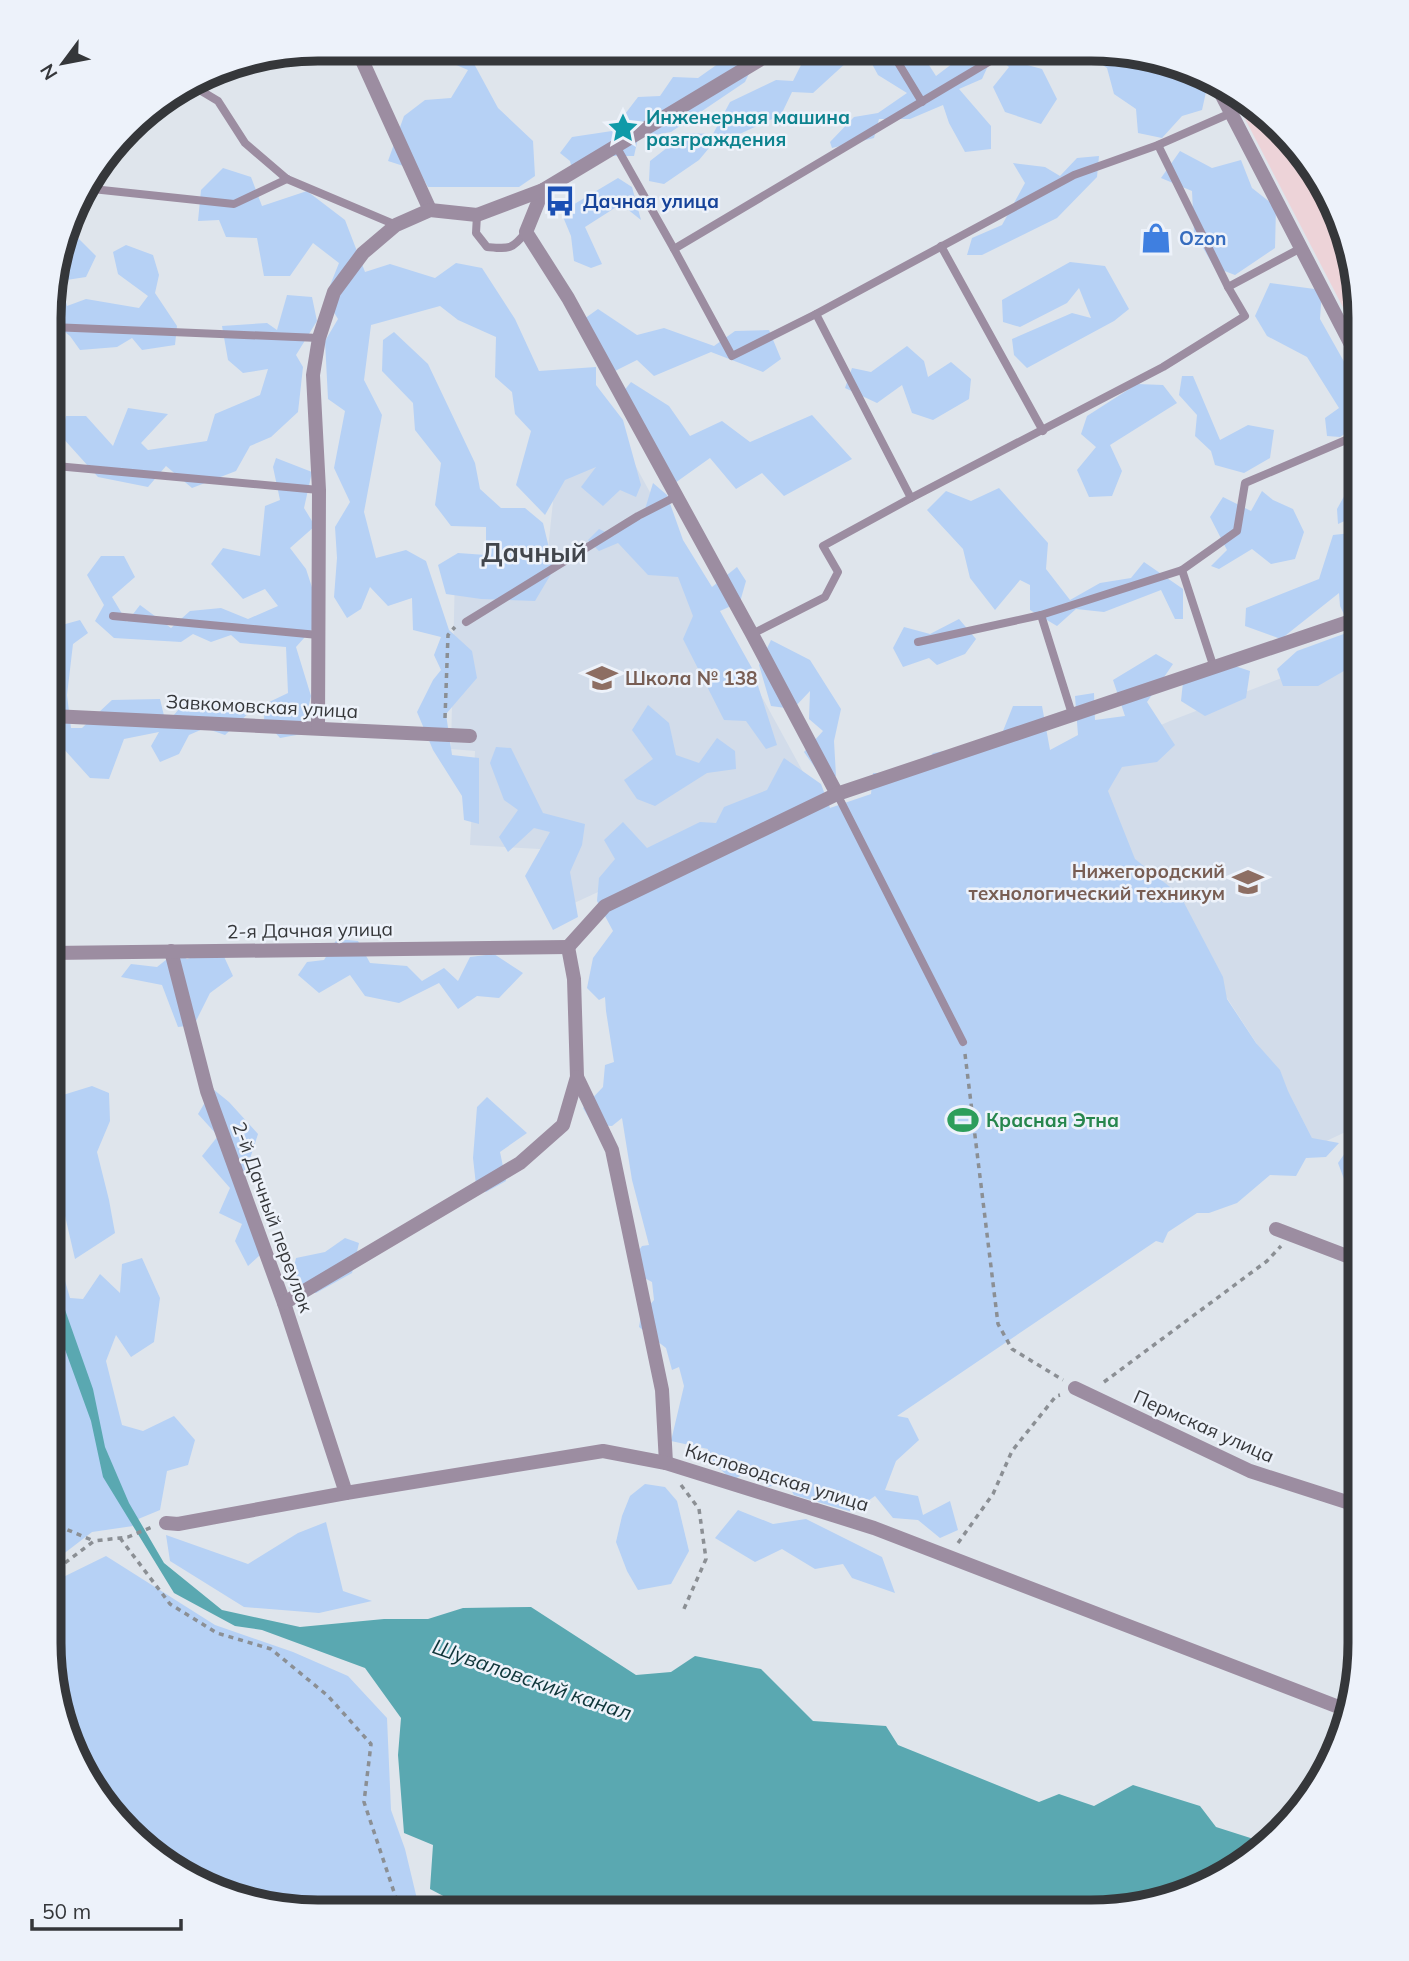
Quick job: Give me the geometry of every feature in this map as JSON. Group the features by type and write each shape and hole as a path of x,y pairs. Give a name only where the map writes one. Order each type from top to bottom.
{"street":[{"path":"362,61 430,211"},
{"path":"318,728 319,490 313,375 319,338 334,292 363,253 396,225 430,211 477,215 543,190 758,61"},
{"path":"1224,99 1348,339"},
{"path":"543,190 526,232 568,298 837,794"},
{"path":"284,1303 520,1163 563,1125 577,1077 574,979 568,947 605,906 837,794 1348,622"},
{"name":"Завкомовская улица","path":"61,716 470,736"},
{"name":"2-я Дачная улица","path":"61,953 568,947"},
{"name":"2-й Дачный переулок","path":"171,951 207,1091 284,1303 346,1493"},
{"path":"577,1077 612,1150 662,1390 666,1463"},
{"path":"1276,1229 1348,1256"},
{"name":"Пермская улица","path":"1075,1388 1250,1471 1348,1502"},
{"name":"Кисловодская улица","path":"160,1525 603,1451 666,1463 874,1528 1339,1707"}],"lane":[{"path":"897,61 922,102"},
{"path":"674,248 990,61"},
{"path":"200,90 218,101 245,142 287,179 396,225"},
{"path":"617,146 732,356 816,314 1074,175 1158,145 1231,113"},
{"path":"752,634 825,597 838,572 823,546 1163,368 1245,316 1158,145"},
{"path":"96,189 234,204 287,179"},
{"path":"477,215 477,233 487,247 506,249 519,242 526,232"},
{"path":"942,246 1042,431"},
{"path":"1228,286 1301,248"},
{"path":"816,314 911,498"},
{"path":"61,327 319,338"},
{"path":"918,642 1041,615 1181,570 1237,531 1245,483 1348,439"},
{"path":"61,466 319,490"},
{"path":"466,622 638,516 677,496"},
{"path":"1181,570 1214,668"},
{"path":"1041,615 1072,714"},
{"path":"113,616 318,635"},
{"path":"837,794 963,1042"}],"path":[{"path":"444,734 447,635 466,622"},
{"path":"963,1042 998,1324 1012,1349 1075,1388"},
{"path":"666,1463 699,1509 706,1559 682,1611"},
{"path":"61,1527 93,1541 128,1537 160,1525"},
{"path":"120,1538 170,1604 217,1633 271,1649 328,1696 371,1744 364,1802 397,1900"},
{"path":"61,1566 93,1541"}],"shaded area":[{"path":"447,61 473,61 498,108 533,141 535,176 519,187 428,187 419,171 388,161 404,116 425,100 451,98 468,70"},
{"path":"722,61 755,61 745,82 671,132 638,138 634,156 609,156 574,178 570,161 560,153 572,137 612,131 638,97 660,96 673,77 698,78"},
{"path":"803,61 848,61 813,93 792,92 781,115 733,137 720,135 699,160 664,184 649,181 650,161 686,133 713,134 730,102 776,80 793,81"},
{"path":"870,61 926,61 936,76 956,61 990,61 982,79 959,89 991,126 991,149 965,152 949,123 943,105 910,119 879,119 874,138 832,148 830,142 854,117 878,113 907,93 878,75"},
{"path":"1001,61 1019,61 1042,69 1057,99 1041,124 1005,112 993,87 1009,67"},
{"path":"1097,61 1141,66 1189,81 1204,88 1206,92 1202,110 1182,116 1162,138 1138,133 1136,109 1114,94 1107,68"},
{"path":"1240,110 1284,149 1321,205 1343,268 1348,317"},
{"path":"1180,151 1212,168 1241,160 1252,188 1276,207 1275,248 1235,275 1214,267 1194,232 1192,191 1161,178"},
{"path":"1099,156 1097,177 1057,218 982,255 967,255 972,238 1002,225 1025,183 1013,163 1045,167 1060,176 1077,158"},
{"path":"223,168 251,177 262,206 307,191 345,220 365,272 390,264 435,278 456,263 482,268 515,319 539,371 596,367 596,385 623,420 641,485 636,497 620,490 603,506 581,487 596,467 565,480 545,515 516,485 531,431 515,414 512,392 495,377 496,337 458,320 440,306 371,325 364,380 382,415 364,512 376,558 406,550 426,561 449,630 472,651 477,678 446,714 452,755 479,758 479,824 464,820 462,796 433,750 417,712 441,670 434,655 441,637 413,630 412,598 388,606 370,587 361,609 347,618 334,597 337,558 335,527 350,502 334,468 345,411 328,399 325,341 338,319 325,298 339,263 313,243 290,276 264,276 257,238 226,237 219,220 198,221 201,190"},
{"path":"618,178 632,187 641,220 621,204 585,227 602,264 591,268 574,261 571,236 561,212"},
{"path":"75,235 96,256 86,277 64,280"},
{"path":"126,245 153,255 159,275 155,293 177,326 175,345 142,350 132,338 117,347 80,350 61,329 63,291 67,306 86,299 139,308 148,296 118,274 113,252"},
{"path":"1070,262 1105,266 1129,309 1114,321 1027,368 1014,355 1012,339 1072,313 1091,318 1079,288 1067,303 1020,327 1003,322 1002,300"},
{"path":"1270,283 1322,290 1320,319 1348,369 1348,432 1340,437 1327,436 1325,418 1339,408 1307,357 1267,336 1255,316"},
{"path":"287,295 312,297 317,321 296,355 303,367 298,412 271,437 250,446 236,471 192,488 166,466 148,487 98,477 61,436 66,416 86,416 113,446 128,408 168,414 141,443 148,450 207,441 215,414 260,395 268,369 243,373 228,360 222,326 267,323 277,330"},
{"path":"598,309 637,335 664,328 714,346 735,331 769,330 781,359 763,372 711,352 654,376 637,360 613,372 584,319"},
{"path":"394,332 428,364 475,463 480,489 501,508 525,508 543,523 554,569 535,601 481,599 446,594 438,565 458,553 486,555 486,527 451,526 435,505 441,463 415,430 413,403 382,371 383,340"},
{"path":"907,346 924,361 928,377 951,362 971,379 969,399 933,420 912,413 902,385 877,403 845,388 852,368 871,372"},
{"path":"1182,376 1193,376 1220,440 1248,425 1274,430 1270,458 1244,473 1215,465 1211,451 1195,436 1197,415 1179,395"},
{"path":"631,382 669,406 690,436 722,421 750,442 812,415 852,459 784,496 762,473 736,489 710,458 675,483 623,392"},
{"path":"1137,384 1163,385 1177,403 1110,445 1122,471 1112,496 1089,497 1077,470 1096,447 1081,434 1087,416"},
{"name":"Школа № 138","path":"623,443 814,792 557,911 557,850 470,845 475,751 451,749 455,572 545,577 556,474"},
{"path":"276,458 312,472 304,508 315,526 290,548 306,569 322,618 296,647 311,696 302,734 280,738 264,720 265,704 288,693 286,647 240,643 231,635 211,642 193,634 181,642 114,638 95,621 104,605 87,575 101,556 124,556 135,577 112,597 127,622 140,605 171,628 190,611 221,608 248,619 278,606 265,589 243,599 211,564 223,548 260,556 265,506 280,500 273,467"},
{"path":"1348,458 1348,519 1338,524 1337,509 1347,491 1344,464"},
{"path":"653,483 667,495 683,540 712,587 737,567 746,581 740,602 720,611 753,670 777,745 766,749 746,721 724,720 683,639 693,616 678,577 648,575 618,543 599,551 588,540 599,529 614,536 625,519 642,519"},
{"path":"999,488 1048,543 1046,569 1070,600 1100,583 1131,578 1144,562 1183,589 1183,619 1175,619 1161,590 1104,612 1076,609 1057,626 1030,610 1030,585 1020,580 995,610 970,578 963,549 927,510 946,491 971,501"},
{"path":"1262,491 1273,500 1293,509 1304,532 1295,559 1271,564 1252,549 1219,569 1211,566 1227,550 1210,517 1223,497 1251,511"},
{"path":"1348,533 1348,623 1340,606 1339,593 1281,639 1245,626 1246,608 1319,579 1333,535"},
{"path":"959,619 976,639 965,654 937,665 929,658 903,667 893,648 904,627 930,634"},
{"path":"80,620 88,633 73,644 67,695 71,728 82,728 112,700 160,699 166,724 186,701 248,703 252,710 225,735 205,728 189,735 179,754 160,762 151,746 159,732 124,739 109,779 90,778 61,746 61,625"},
{"path":"1348,632 1348,669 1318,686 1283,686 1277,669 1297,651"},
{"path":"771,640 810,660 841,709 834,741 836,776 823,779 804,752 823,731 809,719 810,691 793,709 771,706 759,665"},
{"name":"Нижегородский технологический техникум","path":"1348,653 1348,1131 1316,1146 1290,1095 1216,981 1066,767 1170,721"},
{"name":"Красная Этна","path":"1156,654 1173,664 1147,702 1175,745 1157,762 1122,767 1108,791 1135,859 1180,895 1223,977 1227,999 1256,1043 1280,1070 1312,1138 1339,1143 1326,1157 1306,1158 1296,1176 1270,1175 1237,1203 1209,1213 1197,1213 1168,1232 1163,1243 1156,1241 897,1416 908,1418 919,1440 896,1461 885,1490 918,1496 923,1515 950,1501 958,1530 940,1538 918,1520 893,1518 875,1496 852,1512 794,1495 787,1483 767,1487 753,1470 732,1480 707,1457 708,1449 671,1441 684,1386 679,1367 672,1370 666,1348 639,1327 641,1315 654,1300 652,1282 633,1272 630,1263 642,1246 649,1245 632,1180 622,1118 612,1126 593,1125 583,1108 603,1087 605,1065 614,1062 605,997 599,1000 587,988 593,958 613,931 597,901 599,878 615,859 604,840 623,822 647,848 700,822 716,823 724,807 767,790 784,758 821,784 830,808 871,794 873,773 916,773 933,753 999,741 1013,706 1042,706 1050,750 1078,735 1075,696 1094,693 1095,720 1125,716 1113,680"},
{"path":"1232,665 1250,671 1246,698 1205,716 1181,701 1183,682"},
{"path":"648,705 669,723 676,755 699,763 717,738 735,751 736,769 707,773 655,806 637,799 624,780 653,759 632,730"},
{"path":"496,747 511,748 543,813 585,824 582,845 570,872 578,917 553,930 525,876 550,832 534,828 508,852 499,837 518,810 504,800 490,763"},
{"path":"337,939 358,941 370,963 407,966 422,981 444,968 458,981 470,957 494,954 523,973 499,998 477,996 458,1009 439,983 399,1003 365,996 350,975 319,993 298,975 307,962 324,960"},
{"path":"220,948 233,976 210,993 194,1025 178,1027 162,985 121,977 131,964 157,967 176,952 187,959"},
{"path":"92,1086 109,1093 110,1121 97,1152 115,1233 75,1259 61,1199 61,1094"},
{"path":"213,1089 229,1102 258,1134 244,1177 270,1246 248,1266 235,1241 242,1224 219,1213 230,1188 202,1156 218,1136 198,1114"},
{"path":"487,1097 527,1133 500,1152 506,1181 486,1192 476,1185 473,1158 477,1107"},
{"path":"1348,1149 1348,1187 1347,1187 1338,1163"},
{"path":"345,1238 359,1243 352,1273 316,1293 289,1288 296,1258 325,1252"},
{"path":"142,1258 160,1298 154,1342 131,1357 116,1335 106,1361 122,1425 143,1431 174,1416 195,1440 188,1465 167,1471 160,1510 131,1522 133,1526 92,1532 61,1556 61,1267 70,1298 83,1299 100,1274 120,1293 122,1264"},
{"path":"645,1484 665,1487 677,1501 689,1551 671,1584 638,1590 616,1542 630,1496"},
{"path":"738,1510 773,1524 806,1519 882,1557 895,1593 852,1578 843,1564 815,1569 782,1549 755,1562 715,1538"},
{"path":"326,1522 343,1591 372,1601 319,1613 244,1607 170,1561 166,1535 248,1564 298,1533"},
{"path":"106,1556 215,1625 293,1652 348,1676 387,1718 391,1810 418,1900 319,1900 268,1895 205,1873 149,1836 114,1799 88,1756 75,1725 63,1676 61,1578"}],"water":[{"name":"Шуваловский канал","path":"61,1298 93,1389 105,1447 129,1503 164,1563 222,1610 300,1627 384,1619 428,1619 463,1608 531,1607 636,1675 671,1672 695,1656 761,1669 813,1721 886,1726 898,1745 1039,1802 1059,1794 1094,1806 1133,1785 1200,1806 1216,1827 1256,1840 1219,1865 1189,1880 1124,1898 451,1900 430,1889 433,1845 404,1833 398,1755 401,1718 365,1668 262,1630 235,1626 174,1593 103,1477 91,1421 61,1338"}],"place":[{"name":"Инженерная машина разграждения","path":"623,128"},
{"name":"Дачная улица","path":"560,201"},
{"name":"Ozon","path":"1156,238"},
{"name":"Школа № 138","path":"602,678"},
{"name":"Нижегородский технологический техникум","path":"1248,882"},
{"name":"Красная Этна","path":"963,1120"}],"district":[{"name":"Дачный","path":"534,553"}]}
